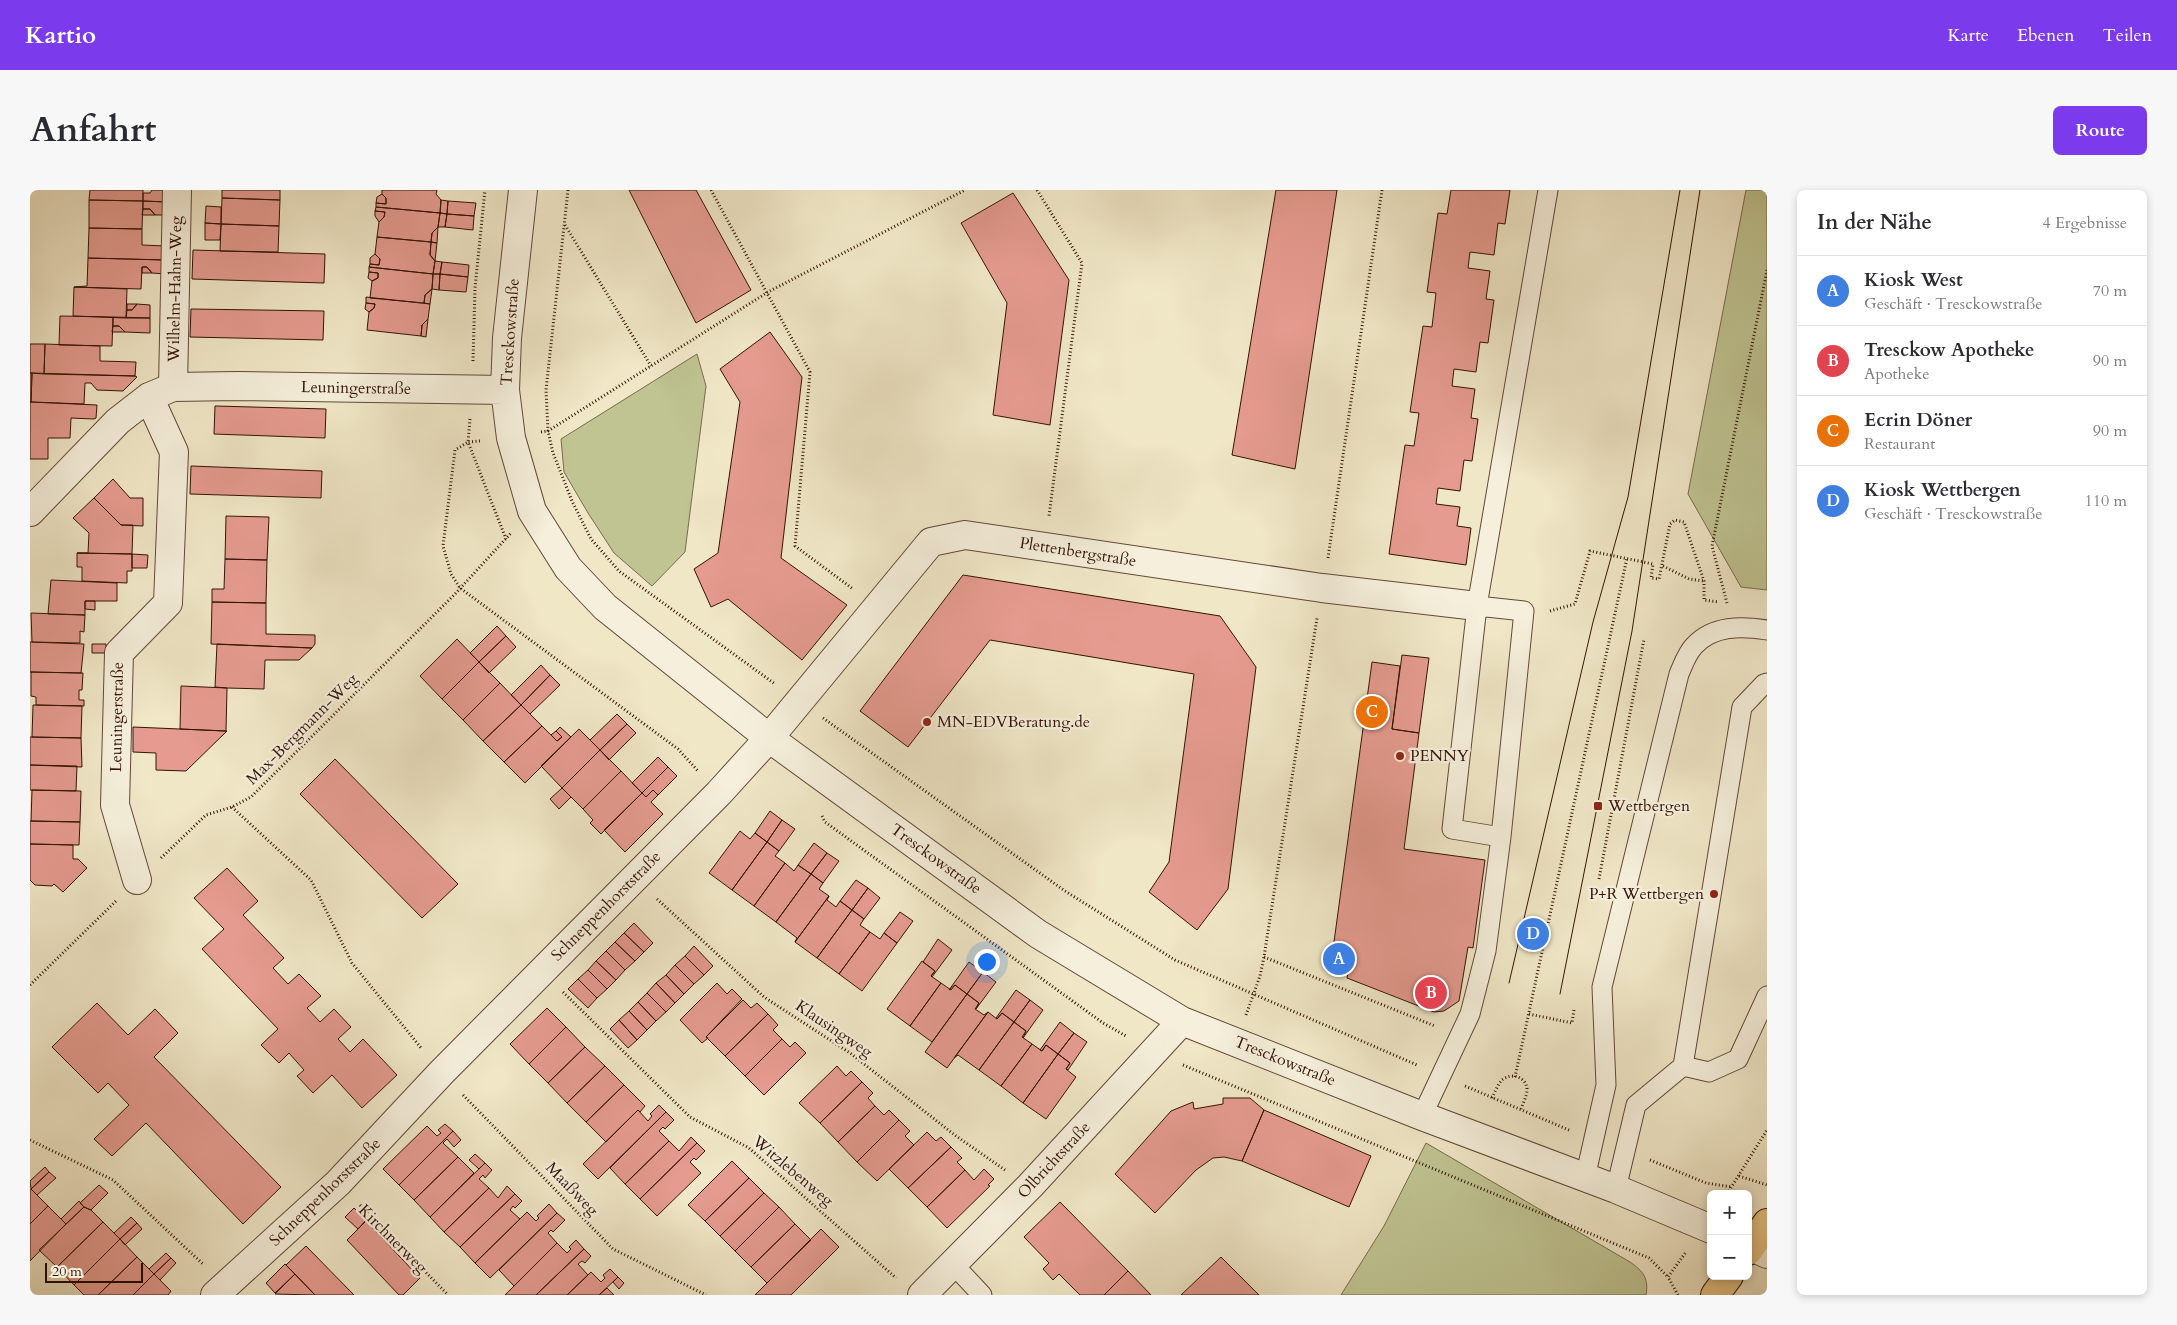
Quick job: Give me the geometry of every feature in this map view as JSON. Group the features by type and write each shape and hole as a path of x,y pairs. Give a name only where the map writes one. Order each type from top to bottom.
{"main road":[{"path":"1754,1249 1767,1223"},
{"path":"1715,1295 1726,1280"}],"street":[{"name":"Wilhelm-Hahn-Weg","path":"161,392 177,190"},
{"name":"Tresckowstraße","path":"523,190 507,338 505,390 511,438 532,511 568,568 605,608 770,738 1038,934 1182,1021 1616,1190 1707,1228"},
{"name":"Leuningerstraße","path":"138,880 115,805 118,653 168,603 174,452 161,392 238,386 505,390"},
{"path":"30,512 118,421 161,392"},
{"name":"Plettenbergstraße","path":"770,738 931,542 965,535 1322,588 1477,606"},
{"name":"Schneppenhorststraße","path":"225,1292 338,1184 441,1073 635,879 770,738"},
{"name":"Olbrichtstraße","path":"911,1289 953,1264 1030,1186 1182,1021"}],"lane":[{"path":"1502,837 1452,829 1477,606 1548,190"},
{"path":"1422,1116 1470,1014 1486,951 1502,837 1524,611 1477,606"},
{"path":"1584,1178 1606,1085 1602,987 1679,674 1694,646 1714,632 1734,626 1767,630"},
{"path":"1616,1190 1636,1105 1683,1066 1742,707 1767,683"},
{"path":"1683,1066 1709,1072 1738,1059 1767,996"},
{"path":"953,1264 982,1295"}],"path":[{"path":"485,190 475,288 472,390 468,442 506,539"},
{"path":"568,190 546,390 548,431 572,501 591,539 619,571 1065,891 1174,960 1492,1098 1594,1140"},
{"path":"711,190 810,372 795,546 878,608"},
{"path":"719,793 678,749 460,588 451,574 443,546 456,450 468,442 511,438 548,431 768,292 965,190"},
{"path":"1037,190 1082,263 1045,547"},
{"path":"564,224 651,366"},
{"path":"1524,611 1552,611 1575,604 1590,550 1653,564 1651,578 1659,579 1670,524 1675,520 1684,522 1704,581 1704,600 1727,603 1712,546 1767,270"},
{"name":"Max-Bergmann-Weg","path":"30,986 206,815 251,797 460,588 532,511"},
{"path":"1515,1077 1627,558"},
{"path":"1663,566 1688,579 1704,581"},
{"path":"1598,881 1644,639"},
{"path":"232,806 311,880 352,963 441,1073"},
{"name":"Klausingweg","path":"635,879 764,997 850,1053 956,1136 1030,1186"},
{"path":"1264,957 1461,1036"},
{"name":"Witzlebenweg","path":"541,971 690,1117 749,1148 911,1289"},
{"path":"1529,1014 1572,1023 1575,1007"},
{"name":"Maaßweg","path":"441,1073 613,1249 706,1295"},
{"path":"1492,1098 1501,1081 1506,1078 1515,1077 1524,1081 1527,1088 1521,1109"},
{"path":"1730,1190 1767,1130"},
{"path":"30,1140 113,1180 225,1292"},
{"path":"1625,1150 1706,1184 1732,1187"},
{"path":"1739,1176 1767,1185"},
{"name":"Kirchnerweg","path":"338,1184 448,1295"},
{"path":"1678,1295 1668,1277 1707,1228"}],"green space":[{"path":"1746,190 1767,190 1767,590 1741,587 1688,494"},
{"path":"697,354 706,386 685,552 652,586 614,553 588,513 564,472 561,439"},
{"path":"1426,1143 1630,1262 1646,1279 1646,1295 1341,1295 1384,1226"}],"building":[{"path":"90,190 143,190 143,201 89,200"},
{"path":"152,190 167,190 167,202 143,201 143,193 150,193"},
{"path":"222,190 280,190 280,200 222,198"},
{"path":"382,190 437,190 436,194 441,200 440,213 376,207 376,203 386,204 386,198 382,194"},
{"path":"629,190 696,190 751,290 696,323"},
{"path":"1276,190 1337,190 1295,469 1232,455"},
{"path":"1451,190 1510,190 1505,224 1498,223 1494,255 1470,252 1468,268 1490,271 1486,299 1494,300 1488,343 1480,342 1476,372 1454,369 1452,386 1475,389 1471,418 1478,419 1472,461 1464,460 1460,491 1438,488 1436,504 1460,507 1457,526 1471,528 1466,565 1389,554 1405,445 1414,446 1419,413 1410,412 1423,326 1432,327 1436,293 1427,292 1438,213 1447,214"},
{"path":"1013,193 1069,280 1050,425 993,415 1007,303 961,223"},
{"path":"382,194 386,198 386,204 376,203 377,197"},
{"path":"222,198 280,200 279,226 221,224"},
{"path":"89,200 143,201 142,229 89,228"},
{"path":"441,200 448,201 447,214 440,213"},
{"path":"143,201 167,202 167,215 155,215 150,209 143,209"},
{"path":"448,201 476,203 474,216 447,214"},
{"path":"206,206 221,207 221,224 205,223"},
{"path":"376,207 440,213 438,227 432,233 431,242 377,237 379,222 384,217 385,212 375,211"},
{"path":"143,209 150,209 155,215 142,215"},
{"path":"375,211 385,212 384,217 379,222 375,216"},
{"path":"440,213 447,214 445,227 438,227"},
{"path":"447,214 474,216 473,230 445,227"},
{"path":"205,223 221,224 220,240 205,240"},
{"path":"221,224 279,226 278,252 220,251"},
{"path":"438,227 437,243 431,242 432,233"},
{"path":"89,228 142,229 142,245 166,246 166,260 88,258"},
{"path":"377,237 431,242 430,255 435,261 433,274 369,267 370,264 379,265 380,259 375,254"},
{"path":"431,242 437,243 435,261 430,255"},
{"path":"193,250 325,254 324,283 192,279"},
{"path":"375,254 380,259 379,265 370,264 370,258"},
{"path":"88,258 166,260 165,274 152,273 147,267 142,267 141,289 74,287 87,286"},
{"path":"435,261 442,262 440,274 433,274"},
{"path":"442,262 469,265 468,277 440,274"},
{"path":"142,267 147,267 152,273 142,273"},
{"path":"369,267 433,274 432,289 425,295 424,303 370,298 372,281 378,278 378,273 369,272"},
{"path":"369,272 378,273 378,278 372,281 368,278"},
{"path":"433,274 440,274 439,290 432,289"},
{"path":"440,274 468,277 466,292 439,290"},
{"path":"74,287 127,289 126,318 73,316"},
{"path":"432,289 430,304 424,303 425,295"},
{"path":"366,297 430,304 428,319 422,325 421,336 367,330 369,312 374,308 375,304 366,303"},
{"path":"366,303 375,304 374,308 369,312 365,309"},
{"path":"127,304 137,304 132,310 127,310"},
{"path":"137,304 150,305 150,318 126,318 127,310 132,310"},
{"path":"191,309 324,311 323,340 190,337"},
{"path":"60,316 113,317 112,346 59,345"},
{"path":"113,317 150,318 150,333 125,332 119,326 113,326"},
{"path":"428,319 426,337 421,336 422,325"},
{"path":"113,326 119,326 125,332 112,332"},
{"path":"770,332 802,377 781,558 847,605 802,660 728,599 711,607 694,569 718,553 740,402 720,369"},
{"path":"30,344 45,344 44,374 30,373"},
{"path":"45,344 100,346 100,361 136,362 135,376 44,374"},
{"path":"30,373 32,373 31,402 30,402"},
{"path":"32,373 137,377 123,391 97,390 91,383 85,383 84,404 31,402"},
{"path":"30,402 97,405 96,418 71,418 70,438 48,438 48,459 30,459"},
{"path":"215,406 326,409 325,438 214,434"},
{"path":"191,466 322,471 321,498 190,494"},
{"path":"113,479 130,498 143,498 143,526 121,525 94,498"},
{"path":"94,498 121,525 133,525 132,554 77,553 88,553 89,533 73,518"},
{"path":"226,516 269,517 267,560 225,559"},
{"path":"77,553 132,554 132,571 127,571 127,583 82,581 82,567 77,567"},
{"path":"132,554 148,555 147,568 132,568"},
{"path":"225,559 267,560 266,603 212,602 212,589 224,589"},
{"path":"963,575 1220,616 1256,667 1228,889 1197,930 1149,892 1169,862 1194,674 990,640 908,747 860,711"},
{"path":"51,580 117,583 117,601 85,601 85,615 48,614"},
{"path":"85,601 95,601 95,610 85,609"},
{"path":"212,602 266,603 266,634 315,635 315,644 312,648 211,644"},
{"path":"31,613 85,615 84,632 80,631 80,643 32,642"},
{"path":"497,626 506,636 479,662 470,653"},
{"path":"506,636 516,647 489,673 479,662"},
{"path":"457,639 479,662 442,699 420,676"},
{"path":"30,642 84,644 81,673 30,672"},
{"path":"92,644 106,644 106,653 92,653"},
{"path":"217,644 312,648 299,660 265,660 264,689 227,688 215,687"},
{"path":"1402,655 1429,658 1419,733 1392,729"},
{"path":"479,662 500,683 463,720 442,699"},
{"path":"1372,662 1400,666 1392,729 1419,733 1404,849 1485,860 1473,948 1468,947 1459,1001 1444,1011 1434,1012 1347,978 1349,967 1331,964"},
{"path":"541,665 550,675 521,705 511,695"},
{"path":"31,672 83,673 82,690 79,690 79,700 84,700 84,706 36,705 36,697 31,696"},
{"path":"550,675 560,685 530,714 521,705"},
{"path":"500,683 521,705 483,741 463,720"},
{"path":"181,686 227,688 226,731 180,729"},
{"path":"33,705 82,706 81,738 32,737"},
{"path":"521,705 542,726 504,762 483,741"},
{"path":"617,714 627,724 600,750 590,740"},
{"path":"627,724 636,733 609,760 600,750"},
{"path":"542,726 557,741 562,737 556,731 560,727 571,737 525,783 504,762"},
{"path":"133,727 227,731 186,771 156,770 156,753 133,752"},
{"path":"579,729 600,750 562,788 541,766"},
{"path":"556,731 562,737 557,741 551,735"},
{"path":"30,737 81,738 82,767 30,765"},
{"path":"600,750 621,771 583,809 562,788"},
{"path":"658,757 668,767 642,793 632,783"},
{"path":"335,759 458,884 422,918 300,794"},
{"path":"30,765 77,766 76,791 30,790"},
{"path":"668,767 677,776 658,795 653,790 646,797 642,793"},
{"path":"621,771 642,793 601,834 590,823 593,820 583,809"},
{"path":"562,788 571,797 559,809 550,799"},
{"path":"32,790 81,791 80,822 31,821"},
{"path":"653,790 658,795 651,802 663,814 625,852 604,830 642,793 646,797"},
{"path":"770,811 782,820 767,842 755,833"},
{"path":"782,820 795,829 779,851 767,842"},
{"path":"30,821 80,822 79,845 30,844"},
{"path":"740,831 750,839 755,833 767,842 732,890 709,873"},
{"path":"767,842 779,851 775,856 785,863 754,906 732,890"},
{"path":"814,843 827,853 811,874 798,865"},
{"path":"30,844 73,845 73,859 78,859 87,868 63,892 54,884 52,886 35,885 30,880"},
{"path":"827,853 839,861 823,883 811,874"},
{"path":"785,863 794,871 798,865 811,874 776,922 754,906"},
{"path":"227,868 258,901 243,915 284,958 273,968 288,984 299,974 321,996 307,1008 320,1022 334,1009 351,1027 338,1039 350,1052 363,1039 397,1075 362,1108 332,1075 313,1093 297,1076 304,1070 289,1053 279,1063 261,1045 278,1029 202,949 224,929 194,898"},
{"path":"811,874 823,883 819,889 829,896 795,942 797,938 776,922"},
{"path":"856,880 868,888 852,910 840,901"},
{"path":"868,888 880,898 864,919 852,910"},
{"path":"829,896 827,900 836,907 840,901 852,910 817,958 795,942"},
{"path":"852,910 864,919 860,925 870,932 839,974 817,958"},
{"path":"900,912 913,921 897,943 884,933"},
{"path":"634,923 653,943 644,952 624,933"},
{"path":"870,932 880,939 884,933 897,943 862,991 839,974"},
{"path":"624,933 644,952 635,961 615,942"},
{"path":"938,939 952,950 932,977 935,971 923,962"},
{"path":"615,942 635,961 625,970 606,951"},
{"path":"694,946 713,966 704,975 685,956"},
{"path":"606,951 625,970 616,980 596,961"},
{"path":"685,956 704,975 694,984 675,965"},
{"path":"596,961 616,980 607,989 588,970"},
{"path":"922,961 935,971 931,976 941,983 910,1026 887,1009"},
{"path":"969,962 983,972 967,994 955,985 949,990"},
{"path":"675,965 694,984 684,994 666,975"},
{"path":"588,970 607,989 597,998 578,979"},
{"path":"983,972 996,982 976,1009 979,1003 967,994"},
{"path":"666,975 684,994 675,1003 656,983"},
{"path":"578,979 597,998 588,1008 568,989"},
{"path":"656,983 675,1003 666,1012 647,993"},
{"path":"717,983 727,994 732,989 742,999 702,1043 680,1020"},
{"path":"941,983 951,990 955,985 967,994 932,1042 910,1026"},
{"path":"1016,990 1030,1000 1014,1022 1002,1013 997,1019 996,1018"},
{"path":"647,993 666,1012 656,1021 638,1002"},
{"path":"967,994 979,1003 975,1009 984,1015 988,1012 947,1068 925,1052"},
{"path":"743,1000 751,1008 757,1003 768,1014 725,1056 706,1037"},
{"path":"1030,1000 1043,1010 1023,1038 1026,1031 1014,1022"},
{"path":"638,1002 656,1021 647,1030 629,1011"},
{"path":"97,1003 128,1035 155,1009 178,1033 154,1057 281,1187 243,1224 146,1123 112,1156 94,1139 129,1105 108,1083 98,1093 52,1047"},
{"path":"547,1008 566,1027 529,1064 510,1044"},
{"path":"629,1011 647,1030 637,1040 619,1020"},
{"path":"988,1012 997,1019 1002,1013 1014,1022 979,1070 958,1055 954,1058"},
{"path":"768,1014 778,1025 773,1030 782,1039 745,1076 725,1056"},
{"path":"619,1020 637,1040 628,1048 610,1029"},
{"path":"1014,1022 1026,1031 1022,1037 1032,1044 1001,1086 979,1070"},
{"path":"1060,1022 1074,1033 1058,1054 1046,1045 1042,1051 1040,1050"},
{"path":"566,1027 585,1047 548,1083 529,1064"},
{"path":"1074,1033 1087,1042 1068,1070 1066,1069 1070,1063 1058,1054"},
{"path":"782,1039 790,1047 795,1042 806,1053 764,1095 745,1076"},
{"path":"1032,1044 1042,1051 1046,1045 1058,1054 1023,1103 1001,1086"},
{"path":"585,1047 605,1066 567,1103 548,1083"},
{"path":"1058,1054 1070,1063 1066,1069 1076,1077 1046,1119 1023,1103"},
{"path":"605,1066 624,1085 586,1122 567,1103"},
{"path":"837,1066 846,1076 851,1071 862,1082 820,1123 799,1103"},
{"path":"862,1082 873,1093 868,1098 875,1106 838,1142 820,1123"},
{"path":"624,1085 645,1106 640,1112 638,1110 606,1142 586,1122"},
{"path":"1223,1098 1250,1098 1264,1110 1242,1161 1224,1157 1213,1158 1196,1170 1155,1213 1115,1174 1171,1111 1193,1102 1194,1109 1223,1104"},
{"path":"659,1105 666,1112 598,1179 583,1164 638,1110 648,1121 652,1116 650,1114"},
{"path":"875,1106 884,1115 889,1110 899,1120 857,1162 838,1142"},
{"path":"1264,1110 1371,1156 1349,1207 1242,1161"},
{"path":"666,1112 674,1120 665,1129 663,1127 659,1131 669,1141 625,1184 610,1168"},
{"path":"899,1120 910,1131 905,1136 914,1145 877,1181 857,1162"},
{"path":"445,1124 453,1131 399,1185 383,1169 427,1126 437,1136 441,1133 438,1130"},
{"path":"453,1131 461,1140 454,1147 447,1139 443,1143 458,1157 414,1200 399,1185"},
{"path":"927,1132 936,1141 941,1137 951,1147 908,1188 889,1169"},
{"path":"691,1137 697,1143 640,1199 625,1184 669,1141 679,1151"},
{"path":"697,1143 705,1151 696,1160 694,1158 690,1162 701,1173 657,1216 640,1199"},
{"path":"951,1147 962,1158 957,1162 965,1170 927,1207 908,1188"},
{"path":"475,1154 485,1163 479,1169 469,1160"},
{"path":"458,1157 474,1173 430,1217 414,1200"},
{"path":"732,1161 749,1178 705,1221 688,1205"},
{"path":"485,1163 492,1170 485,1178 483,1175 479,1179 489,1188 444,1232 430,1217"},
{"path":"45,1167 49,1172 31,1189 30,1181"},
{"path":"984,1169 994,1179 988,1185 990,1186 947,1228 927,1207 965,1170 974,1180"},
{"path":"49,1172 56,1178 37,1195 31,1189"},
{"path":"749,1178 764,1193 720,1236 705,1221"},
{"path":"99,1185 108,1193 91,1210 84,1207 80,1203"},
{"path":"507,1186 515,1194 460,1247 444,1232 489,1188 498,1198"},
{"path":"31,1189 48,1206 30,1224 30,1191"},
{"path":"764,1193 779,1207 735,1251 720,1236"},
{"path":"515,1194 522,1201 510,1210 520,1219 475,1263 460,1247"},
{"path":"79,1201 84,1207 66,1224 61,1219"},
{"path":"1060,1202 1128,1271 1104,1295 1080,1295 1059,1274 1053,1280 1043,1269 1049,1263 1024,1237"},
{"path":"549,1204 557,1213 490,1278 475,1263 527,1212 536,1221 539,1218 537,1216"},
{"path":"48,1206 66,1224 30,1261 30,1224"},
{"path":"84,1207 91,1210 103,1222 57,1267 39,1250"},
{"path":"779,1207 795,1224 751,1267 735,1251"},
{"path":"354,1208 366,1220 358,1229 345,1217"},
{"path":"557,1213 565,1220 553,1232 551,1230 548,1233 557,1243 514,1286 499,1270"},
{"path":"131,1217 137,1223 120,1239 114,1233"},
{"path":"366,1221 420,1278 403,1295 399,1295 347,1240"},
{"path":"103,1222 120,1239 74,1285 57,1267"},
{"path":"137,1223 142,1229 125,1245 120,1239"},
{"path":"795,1224 811,1240 767,1283 751,1267"},
{"path":"821,1229 839,1247 791,1295 755,1295"},
{"path":"120,1239 137,1257 98,1295 84,1295 74,1285"},
{"path":"576,1240 584,1249 536,1295 505,1295 557,1243 567,1253 571,1249 569,1247"},
{"path":"306,1246 354,1295 315,1295 286,1265"},
{"path":"584,1249 591,1256 585,1263 582,1261 578,1264 588,1275 567,1295 536,1295"},
{"path":"166,1253 171,1258 154,1274 149,1269"},
{"path":"137,1257 154,1274 133,1295 98,1295"},
{"path":"1221,1257 1259,1295 1181,1295"},
{"path":"171,1258 176,1263 160,1280 154,1274"},
{"path":"285,1264 295,1274 275,1293 266,1283"},
{"path":"610,1269 618,1277 599,1295 567,1295 591,1272 601,1282 605,1278 603,1275"},
{"path":"1128,1271 1151,1295 1104,1295"},
{"path":"154,1274 171,1291 168,1295 133,1295"},
{"path":"295,1274 315,1295 275,1294"},
{"path":"618,1277 624,1283 619,1289 613,1282"},
{"path":"607,1288 614,1295 599,1295"}],"tram line":[{"path":"1509,983 1593,622 1628,497 1680,190"},
{"path":"1560,994 1632,631 1700,190"}],"place":[{"name":"Ecrin Döner","path":"1372,712"},
{"name":"MN-EDVBeratung.de","path":"927,722"},
{"name":"PENNY","path":"1400,756"},
{"name":"Wettbergen","path":"1598,806"},
{"name":"P+R Wettbergen","path":"1714,894"},
{"name":"Kiosk Wettbergen","path":"1533,934"},
{"name":"Kiosk West","path":"1339,959"},
{"name":"Tresckow Apotheke","path":"1431,993"}]}
